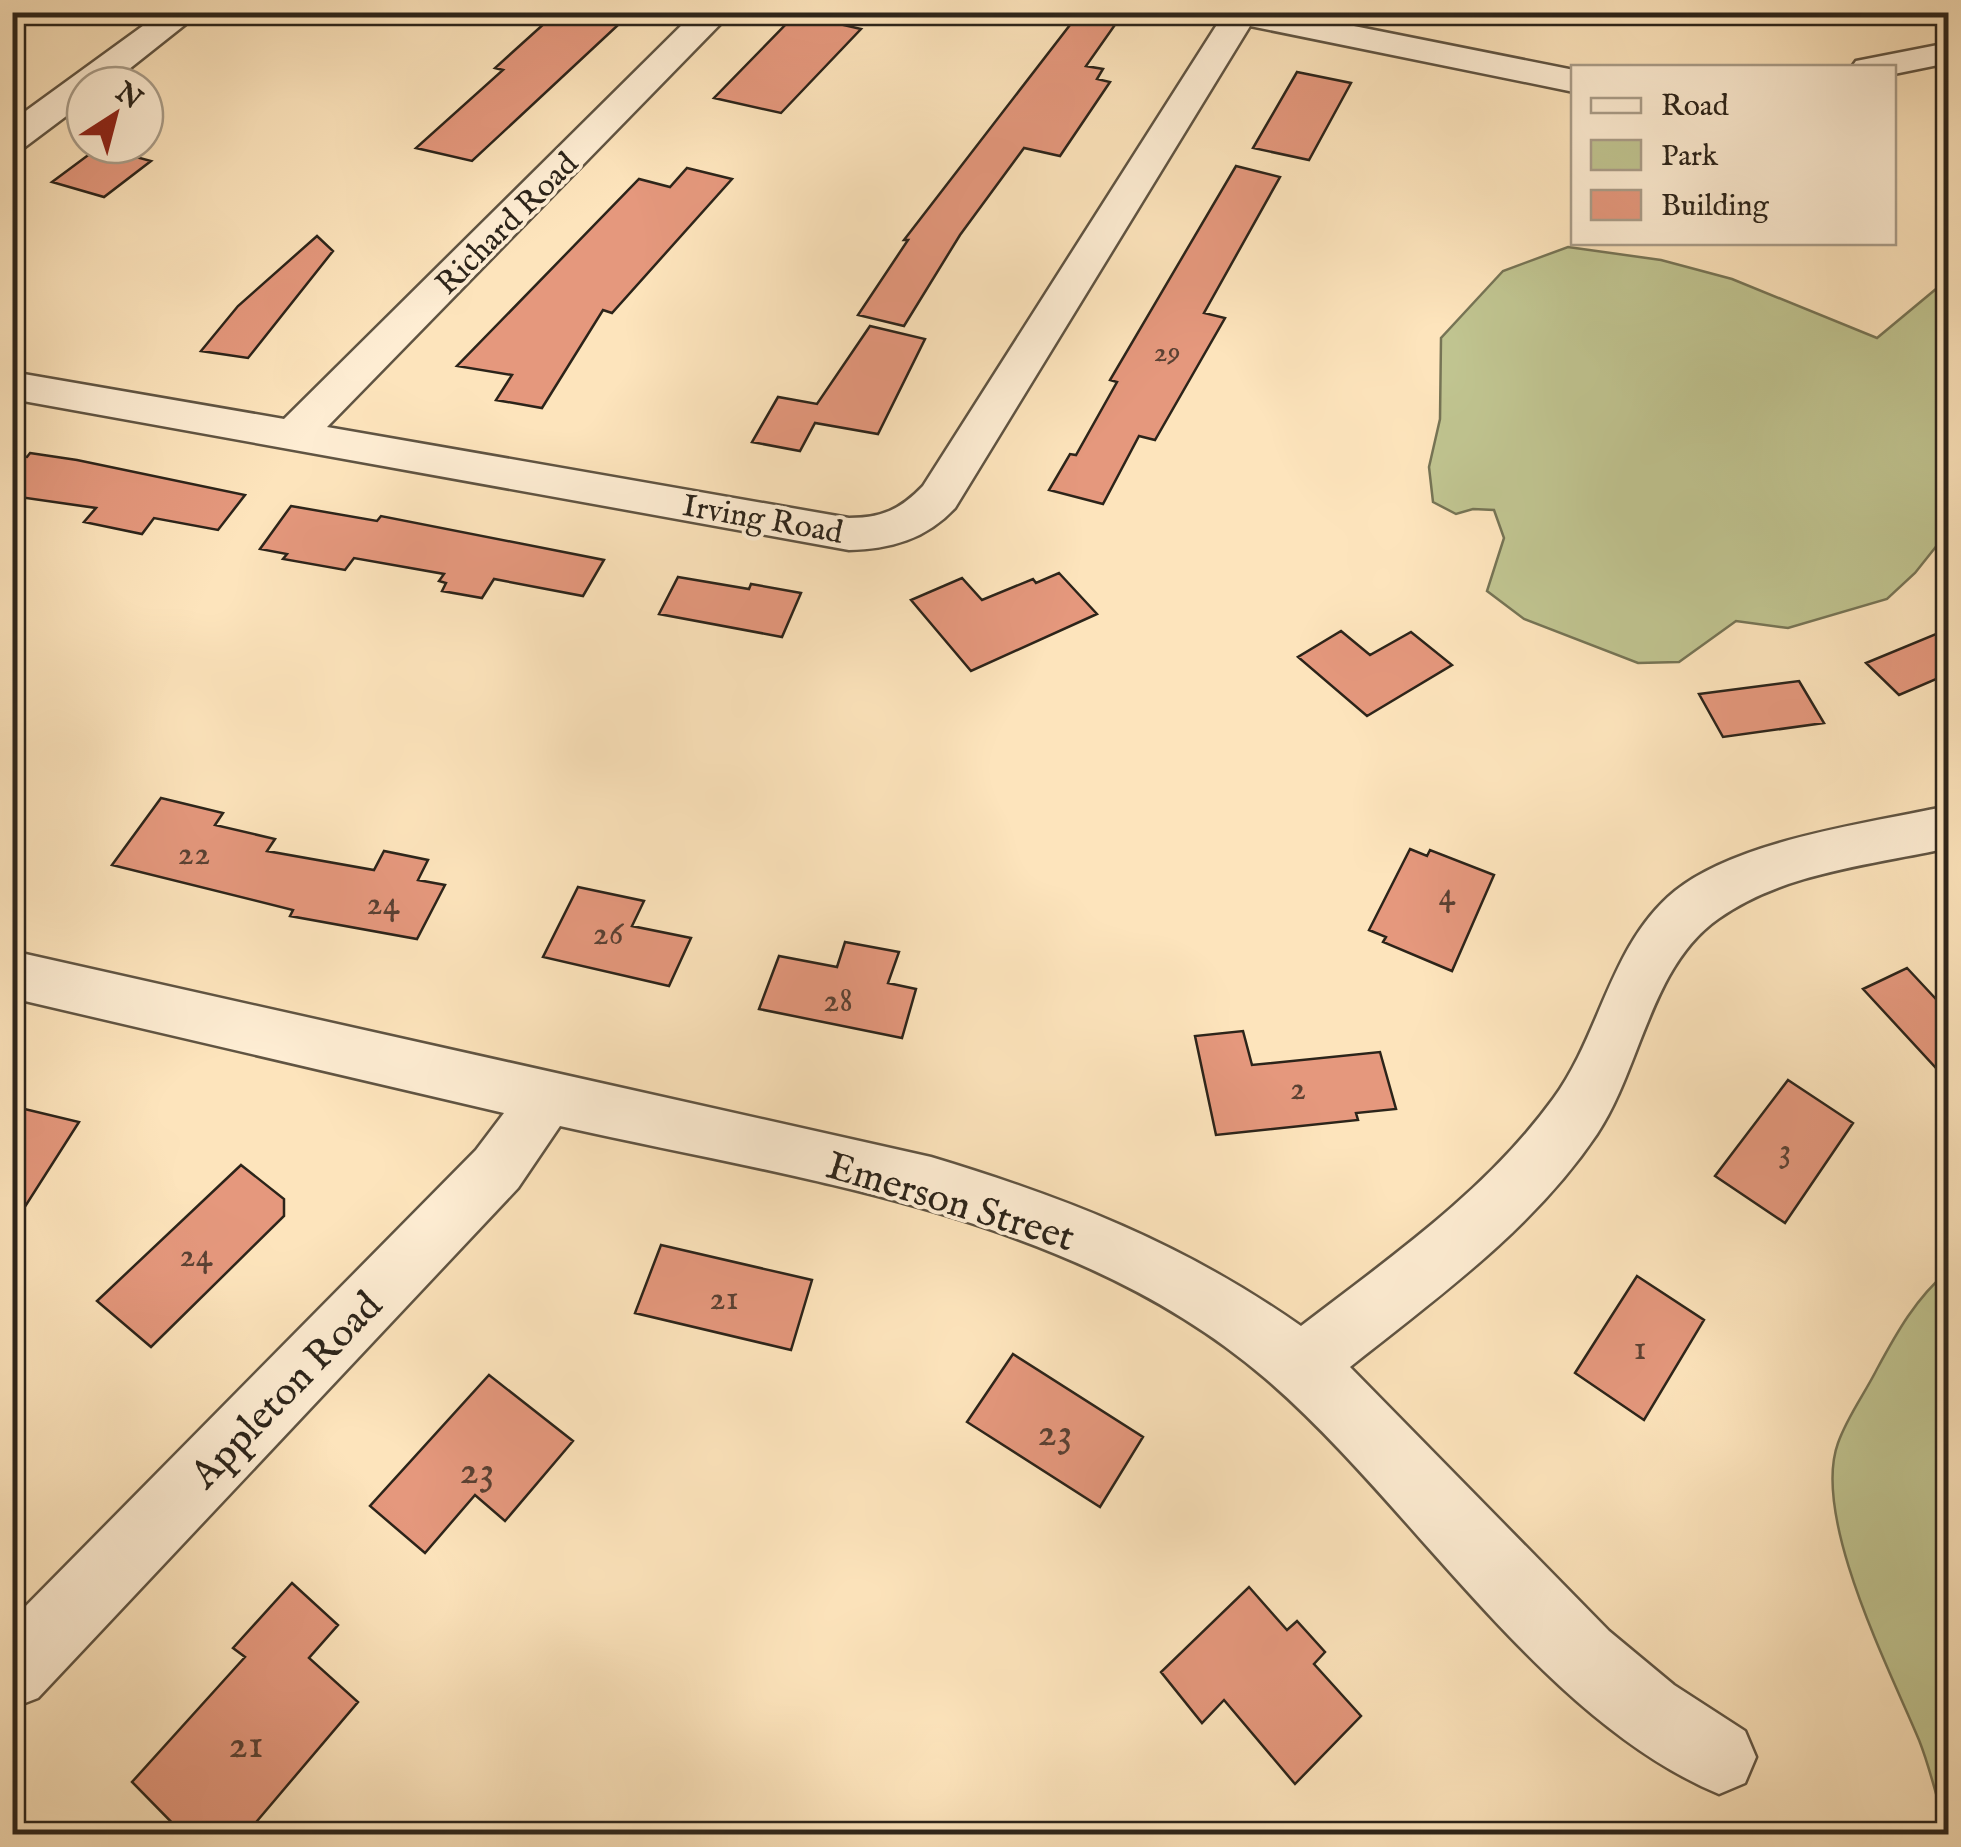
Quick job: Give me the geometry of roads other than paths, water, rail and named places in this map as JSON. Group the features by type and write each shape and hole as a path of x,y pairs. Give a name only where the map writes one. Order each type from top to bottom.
{"street":[{"path":"112,65 184,12"},
{"name":"Richard Road","path":"296,433 715,12"},
{"path":"1241,13 1571,80"},
{"name":"Irving Road","path":"12,385 849,534 880,534 904,527 940,498 1241,13"},
{"path":"1884,65 1948,53"},
{"path":"12,139 65,100"},
{"path":"1303,1364 1471,1228 1535,1165 1576,1115 1669,928 1698,903 1736,882 1785,866 1948,827"},
{"name":"Emerson Street","path":"12,974 883,1173 1036,1220 1110,1250 1212,1301 1303,1364 1349,1408 1576,1651 1657,1720 1719,1757"},
{"name":"Appleton Road","path":"12,1672 497,1170 545,1097"}]}
